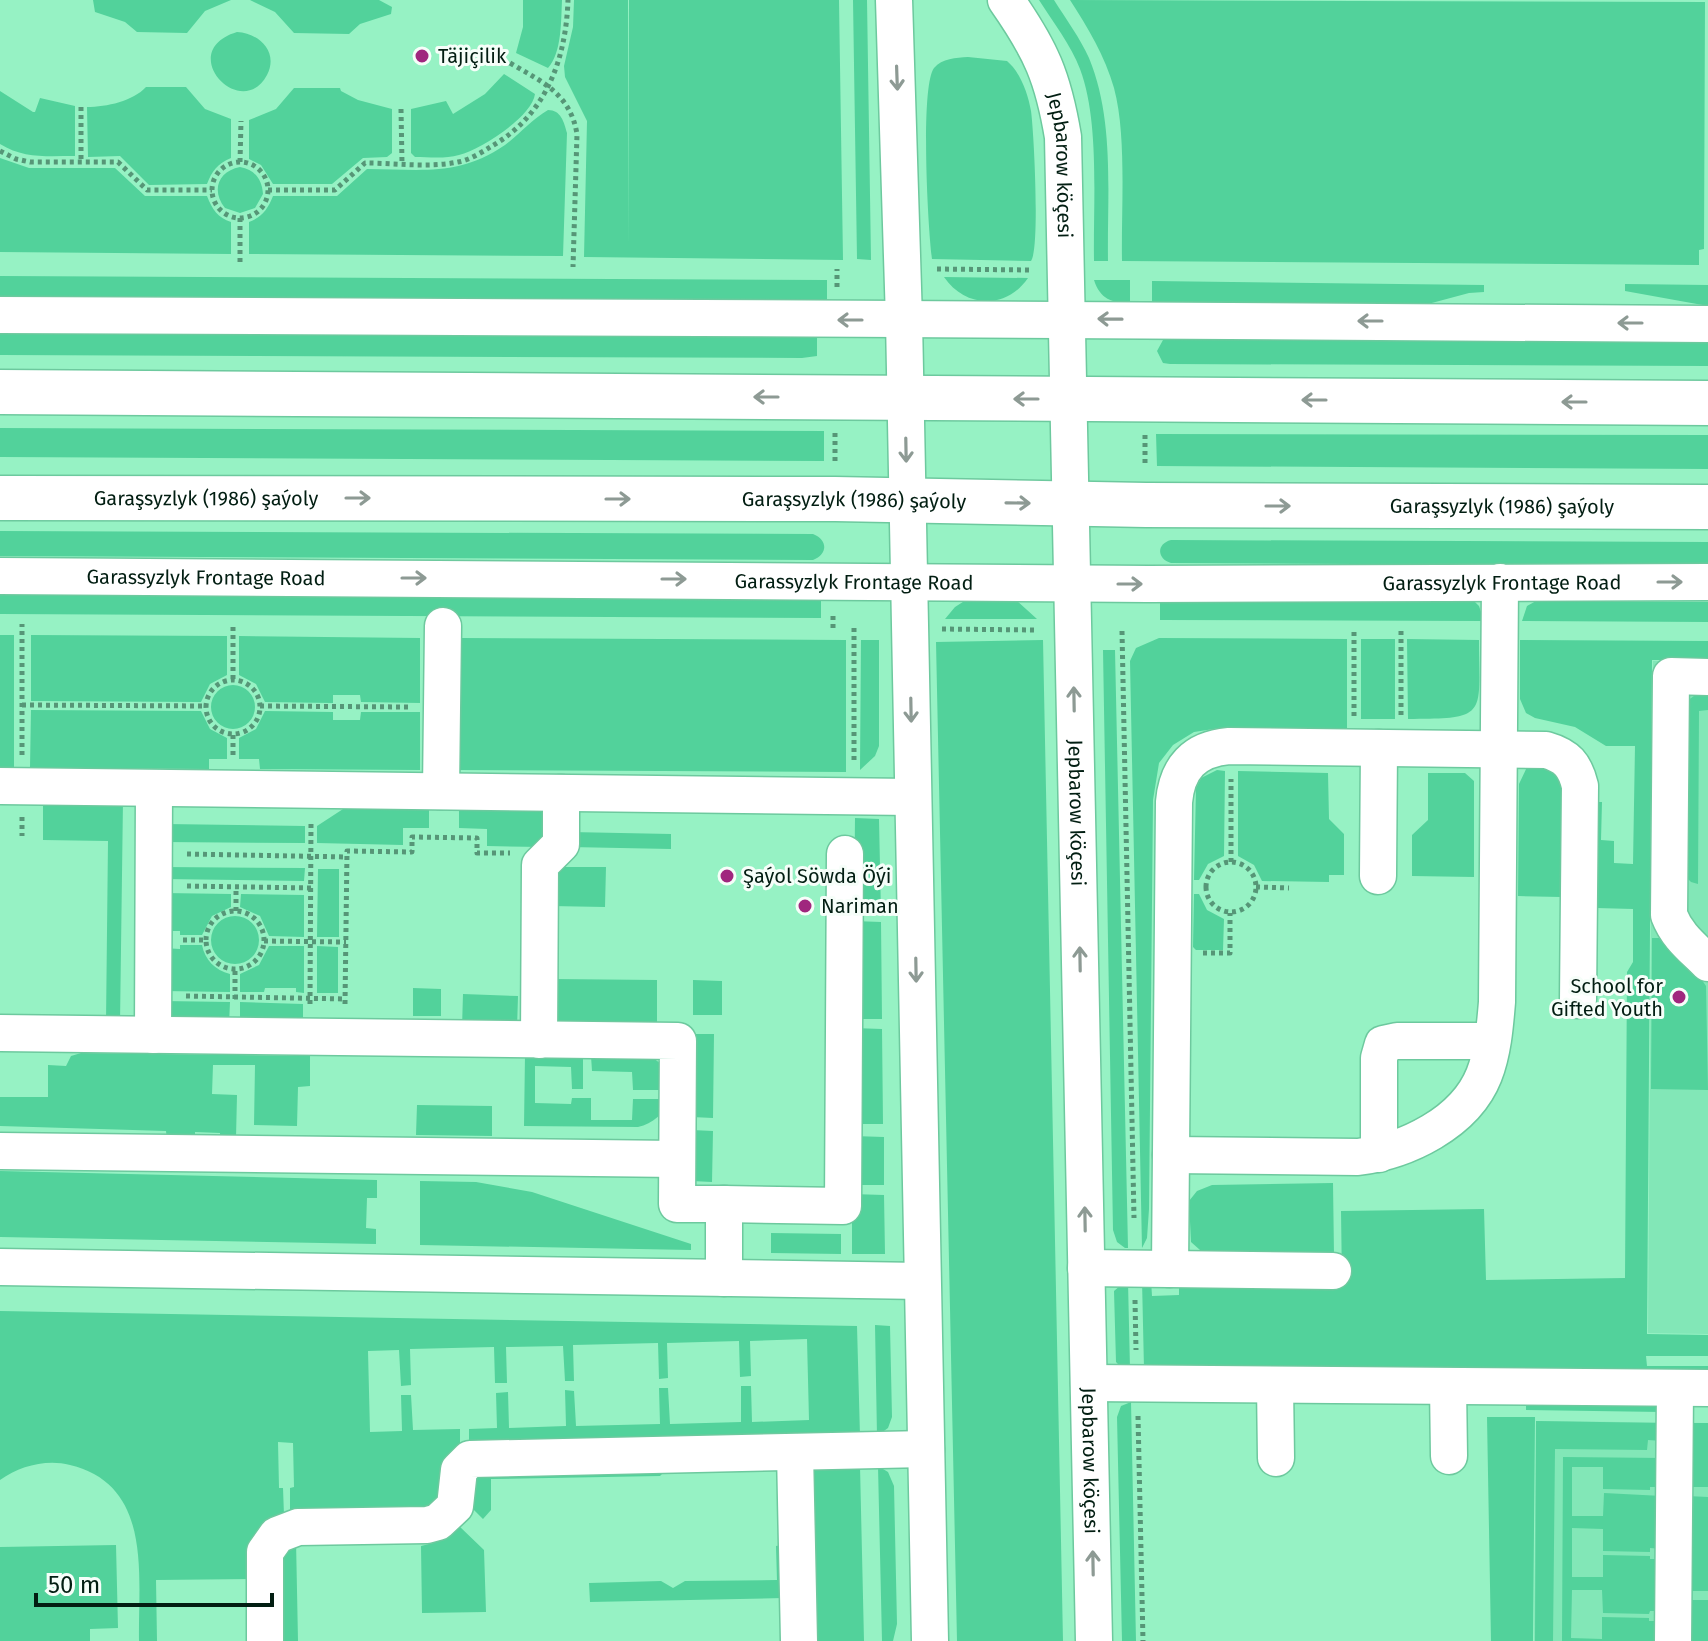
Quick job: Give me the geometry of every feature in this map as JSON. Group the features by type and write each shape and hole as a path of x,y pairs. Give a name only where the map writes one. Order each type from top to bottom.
{"main road":[{"path":"0,392 1708,403"},
{"name":"Garaşsyzlyk (1986) şaýoly","path":"0,498 1708,507"}],"street":[{"path":"894,0 904,320 930,1641"},
{"name":"Jepbarow köçesi","path":"1006,0 1044,61 1056,94 1063,137 1094,1641"},
{"path":"0,315 904,320 1068,318 1708,324"},
{"name":"Garassyzlyk Frontage Road","path":"0,576 908,580 1072,584 1708,582"},
{"path":"1171,1155 1358,1157 1379,1154 1420,1139 1458,1111 1484,1076 1497,1002 1500,582"},
{"path":"441,791 443,626"},
{"path":"1708,677 1671,676 1669,915 1688,945 1708,963"},
{"path":"1378,732 1378,876"},
{"path":"1170,1269 1174,802 1182,770 1196,756 1217,747 1378,732 1499,749 1546,750 1570,761 1577,772 1580,786 1578,1000"},
{"path":"11,777 154,788 912,797"},
{"path":"153,1035 154,788"},
{"path":"539,1040 540,865 561,844 561,793"},
{"path":"0,1033 678,1041 677,1204 843,1206 845,854"},
{"path":"1379,1154 1379,1058 1383,1044 1397,1041 1492,1041"},
{"path":"0,1151 677,1159"},
{"path":"724,1204 724,1278"},
{"path":"0,1267 922,1281"},
{"path":"1086,1268 1333,1271"},
{"path":"1089,1383 1692,1388 1673,1641"},
{"path":"1275,1385 1276,1458"},
{"path":"1448,1386 1449,1456"},
{"path":"265,1641 265,1552 277,1535 298,1527 427,1525 438,1522 455,1506 459,1470 470,1459 926,1449"},
{"path":"795,1452 799,1641"}],"path":[{"path":"268,190 335,190 365,163 457,162 499,142 527,119 549,87 562,53 568,0"},
{"path":"510,63 562,97 574,116 577,134 573,267"},
{"path":"81,107 81,162"},
{"path":"401,109 402,163"},
{"path":"240,162 241,121"},
{"path":"0,151 30,162 118,162 147,190 212,190"},
{"path":"240,162 263,174 268,190 263,207 249,217 240,218 231,217 217,207 212,190 217,174 240,162"},
{"path":"240,218 240,265"},
{"path":"937,269 1032,270"},
{"path":"835,431 835,461"},
{"path":"1145,434 1145,467"},
{"path":"11,777 22,705 22,624"},
{"path":"233,626 233,679"},
{"path":"854,628 854,771"},
{"path":"937,629 1037,630"},
{"path":"1122,631 1134,1233"},
{"path":"1354,631 1378,732"},
{"path":"1378,732 1401,631"},
{"path":"233,679 252,687 260,706 252,726 233,734 214,725 206,713 206,706 214,687 233,679"},
{"path":"22,705 206,706"},
{"path":"260,706 420,707"},
{"path":"233,734 233,759"},
{"path":"1231,771 1231,862"},
{"path":"310,1012 311,826"},
{"path":"345,1012 347,851 412,852 412,837 477,838 477,853 551,854"},
{"path":"180,854 347,857"},
{"path":"1231,862 1249,870 1256,887 1248,906 1230,913 1213,905 1205,887 1213,869 1231,862"},
{"path":"178,886 311,888"},
{"path":"236,887 236,911"},
{"path":"1256,887 1289,888"},
{"path":"236,911 256,920 264,941 255,961 228,969 210,955 206,940 215,920 236,911"},
{"path":"1190,953 1230,953 1230,913"},
{"path":"264,941 346,942"},
{"path":"235,969 235,1011"},
{"path":"177,996 346,999"},
{"path":"1135,1295 1136,1354"},
{"path":"1138,1410 1143,1641"}],"shaded area":[{"path":"93,0 231,0 205,11 187,33 137,32 125,22 95,12"},
{"path":"250,0 379,0 392,7 391,14 360,24 349,34 294,33 275,12"},
{"path":"523,0 562,0 558,45 548,68 516,53 523,27"},
{"path":"574,0 628,0 628,248 629,0 839,0 843,260 584,257 587,121 565,77 564,66 573,27"},
{"path":"853,0 867,0 871,260 857,259"},
{"path":"1039,0 1054,0 1089,58 1097,82 1108,158 1108,261 1094,261 1093,138 1086,90 1072,51"},
{"path":"1070,0 1705,2 1704,249 1699,250 1699,265 1122,261 1122,150 1118,107 1101,53"},
{"path":"237,32 259,40 265,45 270,59 267,75 256,88 242,91 229,87 219,79 212,67 211,53 219,41"},
{"path":"968,57 1007,61 1020,78 1028,98 1036,189 1031,261 932,259 926,160 930,80 934,68 941,62"},
{"path":"504,74 535,94 532,103 515,122 492,139 459,155 415,157 411,153 411,109 446,101 453,114 485,94"},
{"path":"146,87 186,87 205,109 231,119 231,158 216,168 207,184 149,185 120,156 88,157 87,107 119,102"},
{"path":"294,88 340,88 358,100 392,109 392,153 387,157 363,158 332,184 273,184 261,165 249,159 249,120 276,109"},
{"path":"0,91 33,112 40,98 75,106 75,156 27,154 0,144"},
{"path":"548,110 559,114 567,133 563,256 249,254 249,222 264,212 273,196 337,196 367,169 439,169 471,162 505,145"},
{"path":"0,158 29,168 115,168 145,196 207,196 216,212 231,222 231,254 0,252"},
{"path":"240,167 257,176 263,194 255,208 240,213 225,208 218,189 226,173"},
{"path":"0,276 827,280 827,300 0,296"},
{"path":"944,277 1028,278 1009,296 986,301 963,295"},
{"path":"1094,280 1130,280 1130,303 1108,299"},
{"path":"1152,281 1484,285 1484,292 1428,304 1152,303"},
{"path":"1625,284 1708,285 1708,306 1625,291"},
{"path":"0,329 817,335 817,356 0,355"},
{"path":"1708,339 1708,366 1170,364 1163,363 1157,351 1163,340"},
{"path":"0,428 824,431 824,461 0,457"},
{"path":"1156,434 1708,435 1708,469 1157,466"},
{"path":"0,531 813,534 824,543 824,551 813,560 0,556"},
{"path":"1171,540 1708,542 1708,566 1171,563 1160,552 1163,545"},
{"path":"0,590 821,593 821,618 0,614"},
{"path":"966,600 1016,600 1037,619 945,619"},
{"path":"1160,600 1474,601 1484,621 1160,620"},
{"path":"1536,601 1708,602 1708,622 1522,621 1527,606"},
{"path":"0,635 14,635 14,768 0,768"},
{"path":"31,635 227,636 227,675 210,684 201,702 31,701"},
{"path":"239,636 420,638 420,703 361,702 360,695 333,695 333,703 265,702 256,684 239,675"},
{"path":"460,638 846,640 846,772 459,770"},
{"path":"1159,638 1347,639 1347,729 1220,728 1194,732 1173,745 1159,763 1153,800 1149,1209 1147,1238 1142,1248 1130,661 1136,648"},
{"path":"1361,639 1395,639 1395,719 1361,719"},
{"path":"1407,639 1479,640 1478,698 1474,708 1453,717 1408,719"},
{"path":"861,640 879,640 879,746 875,756 860,770"},
{"path":"1043,640 1063,1641 957,1641 936,642"},
{"path":"1520,640 1708,641 1708,660 1652,660 1647,1334 1708,1335 1708,1356 1646,1356 1647,1366 1708,1366 1708,1372 1144,1369 1142,1280 1151,1280 1152,1296 1179,1295 1179,1280 1342,1281 1341,1211 1484,1209 1486,1280 1625,1278 1627,972 1633,962 1633,909 1596,908 1597,802 1602,802 1601,840 1614,841 1614,863 1633,864 1635,746 1606,746 1575,727 1526,713 1520,699"},
{"path":"1103,650 1115,650 1128,1248 1117,1242 1113,1230"},
{"name":"School for Gifted Youth","path":"1653,661 1708,661 1708,1334 1648,1333"},
{"path":"233,685 249,691 255,707 249,723 233,729 217,723 211,707 217,691"},
{"path":"1708,692 1708,710 1699,711 1698,884 1683,874 1687,701 1698,693"},
{"path":"31,710 201,711 210,729 227,738 227,759 209,759 209,769 30,768"},
{"path":"265,711 333,712 333,720 360,720 361,712 420,712 420,770 260,769 259,759 239,759 239,738 256,729"},
{"path":"1527,767 1554,767 1562,784 1561,897 1518,896 1519,784"},
{"path":"1217,770 1225,771 1224,856 1208,864 1199,880 1194,880 1196,788 1201,778"},
{"path":"1238,771 1328,773 1329,819 1344,834 1344,875 1329,875 1329,882 1262,881 1254,865 1238,856"},
{"path":"1428,773 1465,773 1474,781 1474,877 1412,876 1412,835 1428,820"},
{"path":"360,798 429,799 429,828 403,828 403,845 317,843 317,826"},
{"path":"43,799 123,800 120,1023 106,1023 108,841 43,840"},
{"path":"459,799 543,800 543,847 487,846 487,829 459,828"},
{"path":"855,818 879,819 881,914 854,913"},
{"path":"165,824 305,826 305,843 164,842"},
{"path":"570,832 671,834 671,849 570,847"},
{"path":"164,867 305,868 304,881 164,879"},
{"path":"552,867 606,867 605,907 551,906"},
{"path":"318,869 339,869 339,937 317,937"},
{"path":"164,893 231,894 231,907 212,916 202,935 180,935 180,931 163,931"},
{"path":"241,894 304,895 304,937 269,936 260,916 240,907"},
{"path":"1194,894 1199,894 1207,910 1224,919 1223,950 1196,950 1193,947"},
{"path":"235,916 252,923 259,940 252,957 235,964 218,957 211,940 218,923"},
{"path":"854,921 881,922 882,1019 853,1019"},
{"path":"1652,938 1659,938 1681,963 1695,970 1706,986 1708,1090 1651,1089"},
{"path":"180,945 202,945 212,964 230,974 230,992 163,991 163,948 180,949"},
{"path":"269,946 304,946 304,993 296,992 296,988 240,992 240,974 259,965"},
{"path":"317,946 338,947 338,993 317,993"},
{"path":"553,979 657,980 657,1029 553,1028"},
{"path":"693,980 722,981 722,1015 693,1015"},
{"path":"413,988 441,989 441,1016 413,1016"},
{"path":"463,994 518,996 517,1029 462,1028"},
{"path":"163,1001 230,1002 229,1025 162,1024"},
{"path":"240,1002 303,1004 303,1026 240,1025"},
{"path":"853,1028 882,1029 883,1124 852,1124"},
{"path":"692,1034 714,1034 713,1118 692,1117"},
{"path":"81,1053 310,1056 310,1086 298,1087 297,1126 254,1125 255,1065 213,1065 212,1094 237,1095 236,1138 220,1138 220,1133 195,1132 195,1141 167,1140 166,1131 0,1126 0,1097 48,1097 48,1065 66,1066 71,1056"},
{"path":"525,1055 583,1055 583,1089 572,1089 571,1067 535,1066 535,1103 571,1104 572,1098 591,1098 591,1120 632,1120 633,1099 670,1099 657,1117 638,1127 524,1126"},
{"path":"591,1056 653,1058 664,1066 670,1090 633,1090 632,1072 592,1071"},
{"path":"417,1105 492,1106 492,1136 416,1135"},
{"path":"692,1130 713,1131 712,1182 692,1181"},
{"path":"853,1136 884,1137 884,1185 852,1185"},
{"path":"0,1171 377,1180 377,1198 367,1198 366,1228 376,1229 376,1244 0,1237"},
{"path":"420,1181 476,1182 532,1192 691,1244 691,1250 420,1245"},
{"path":"1333,1183 1334,1255 1214,1256 1191,1242 1189,1201 1197,1191 1212,1185"},
{"path":"852,1194 884,1195 885,1254 852,1254"},
{"path":"771,1233 841,1234 841,1254 771,1253"},
{"path":"1128,1282 1130,1369 1122,1368 1116,1362 1114,1291"},
{"path":"0,1311 857,1326 860,1436 469,1443 469,1429 497,1428 496,1393 508,1392 509,1428 566,1426 565,1390 574,1391 576,1426 660,1424 659,1388 668,1388 670,1424 741,1422 741,1386 751,1386 752,1422 809,1420 807,1339 750,1341 751,1376 740,1377 739,1341 667,1343 668,1378 659,1379 658,1343 573,1345 574,1381 565,1381 563,1346 506,1347 507,1383 495,1383 494,1347 410,1349 411,1385 401,1386 399,1350 368,1351 370,1432 402,1431 401,1395 411,1395 413,1430 460,1429 460,1445 447,1458 439,1493 430,1508 290,1514 290,1488 294,1487 293,1443 278,1442 279,1488 283,1488 284,1515 252,1579 156,1580 157,1641 139,1641 139,1562 135,1536 128,1512 116,1492 97,1476 61,1463 34,1465 0,1480"},
{"path":"875,1325 890,1326 892,1417 888,1428 877,1436"},
{"path":"1526,1401 1663,1402 1662,1412 1526,1410"},
{"path":"1131,1402 1136,1641 1122,1641 1117,1417 1121,1406"},
{"path":"1487,1417 1535,1417 1533,1641 1491,1641"},
{"path":"1536,1421 1708,1423 1708,1641 1534,1641"},
{"path":"1536,1421 1663,1423 1662,1441 1648,1440 1647,1450 1555,1449 1553,1641 1535,1641"},
{"path":"1687,1423 1708,1423 1708,1487 1686,1487"},
{"path":"1563,1457 1663,1458 1662,1487 1650,1487 1650,1490 1603,1489 1603,1467 1572,1467 1572,1516 1603,1516 1604,1493 1662,1496 1662,1549 1650,1548 1650,1552 1603,1551 1603,1529 1572,1528 1572,1577 1603,1577 1603,1555 1662,1559 1661,1611 1650,1611 1649,1614 1603,1613 1602,1590 1572,1590 1571,1638 1602,1639 1602,1617 1649,1618 1649,1621 1661,1621 1661,1641 1562,1641"},
{"path":"860,1466 864,1641 815,1641 812,1474 818,1467"},
{"path":"878,1466 888,1472 894,1486 897,1624 893,1641 882,1641"},
{"path":"668,1468 660,1476 491,1479 491,1510 483,1519 473,1509 476,1477"},
{"path":"1687,1496 1708,1497 1708,1591 1686,1591"},
{"path":"458,1525 484,1550 486,1612 422,1613 421,1546 433,1543"},
{"path":"296,1540 298,1641 283,1641 281,1559"},
{"path":"116,1545 118,1628 90,1629 90,1641 0,1641 0,1547"},
{"path":"783,1545 783,1598 590,1602 589,1583 661,1581 673,1588 685,1581 777,1580 776,1546"},
{"path":"1686,1600 1708,1600 1708,1641 1685,1641"}],"place":[{"name":"Täjiçilik","path":"422,56"},
{"name":"Şaýol Söwda Öýi","path":"727,876"},
{"name":"Nariman","path":"805,906"},
{"name":"School for Gifted Youth","path":"1679,997"}]}
